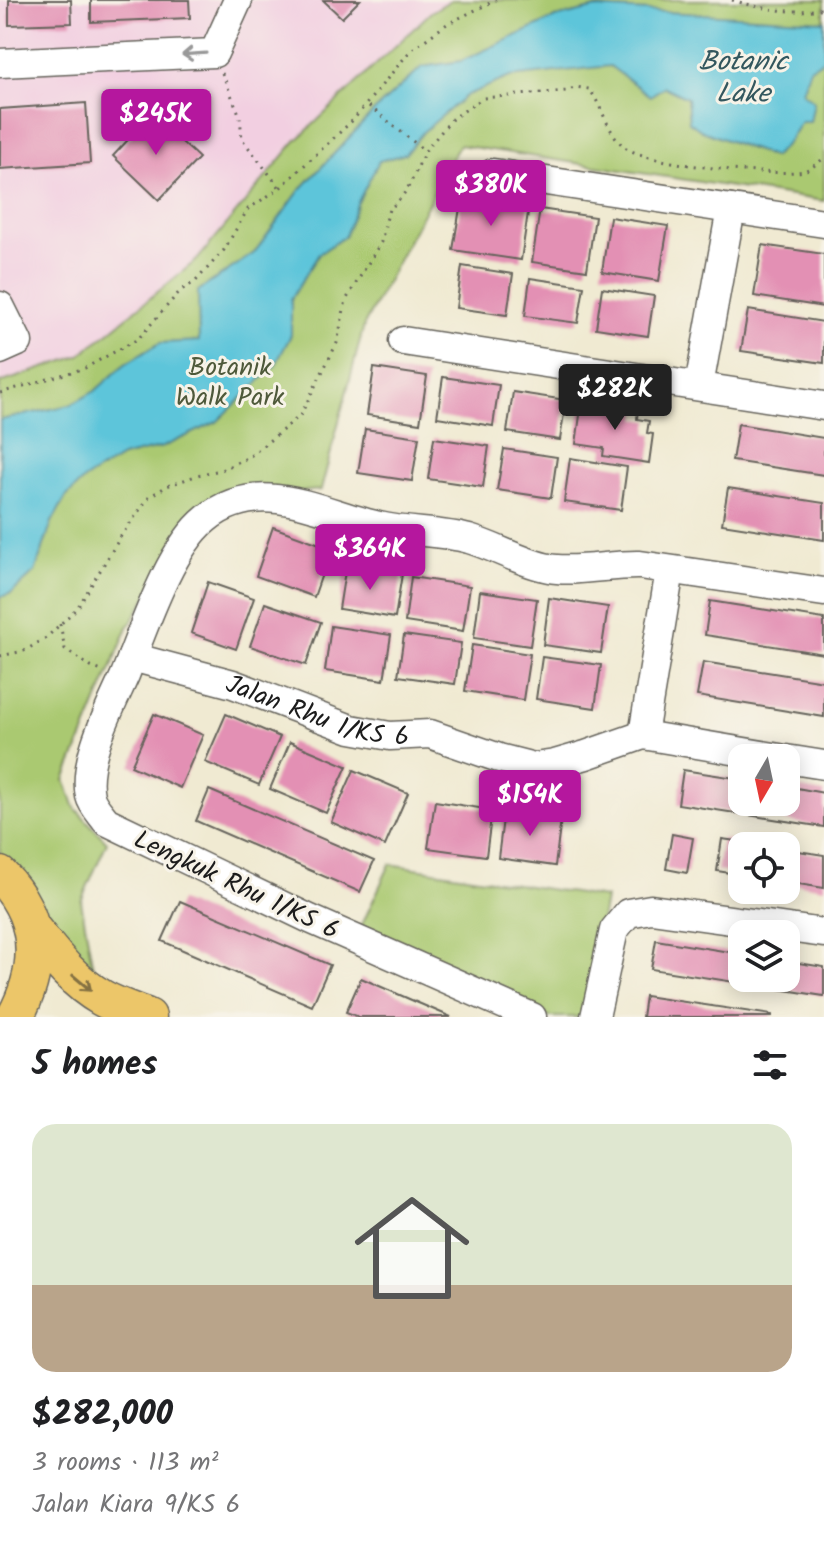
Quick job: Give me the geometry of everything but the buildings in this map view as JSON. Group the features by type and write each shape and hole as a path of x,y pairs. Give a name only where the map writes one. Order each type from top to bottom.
{"main road":[{"path":"0,875 20,900 31,927 35,958 30,988 17,1017"},
{"path":"31,927 60,963 83,985 103,999 148,1017"}],"street":[{"path":"0,63 214,53 238,0"},
{"path":"493,173 824,223"},
{"path":"699,386 731,209"},
{"path":"0,306 18,342 0,350"},
{"path":"403,341 824,406"},
{"name":"Lengkuk Rhu 1/KS 6","path":"532,1017 310,919 106,821 90,798 89,779 97,741 174,559 204,520 231,502 259,498 287,500 382,527 437,532 467,539 550,569 640,565 824,592"},
{"path":"670,570 643,735 728,749"},
{"name":"Jalan Rhu 1/KS 6","path":"127,668 233,684 351,729 390,736 430,734 534,767 586,755 643,735"},
{"path":"800,761 824,765"},
{"path":"595,1017 614,930 628,913 651,909 824,933"}],"path":[{"path":"0,393 85,368 138,339 181,290 195,282 224,250 248,209 280,188 370,106 395,67 411,50 447,24 496,0"},
{"path":"732,0 765,9 805,12 824,8"},
{"path":"214,53 240,116 242,139 280,188"},
{"path":"0,656 24,651 46,638 78,607 149,497 167,486 221,470 249,457 300,416 337,343 346,300 381,242 389,209 398,203 425,151 452,119 483,98 567,91 576,87 589,89 626,148 650,159 775,174 807,171 824,158"},
{"path":"370,106 425,151"},
{"path":"60,624 65,649 91,667 127,668"}],"shaded area":[{"path":"0,0 451,0 431,12 295,142 198,259 79,356 0,383"}],"green space":[{"name":"Botanik Walk Park","path":"451,0 824,0 824,201 459,145 364,325 321,490 209,499 128,627 65,780 75,808 107,842 81,901 95,980 0,859 0,383 79,356 198,259 295,142 431,12"},
{"path":"390,864 605,898 584,1017 547,1017 359,931"}],"water":[{"name":"Botanic Lake","path":"596,8 824,21 824,60 810,68 802,92 814,102 810,122 801,122 773,157 702,131 689,122 687,98 664,87 650,96 610,66 510,77 467,95 423,132 405,154 379,161 345,236 319,254 291,299 291,335 275,366 217,422 163,447 122,457 85,479 66,497 52,522 35,572 12,593 0,597 0,420 70,405 95,391 125,364 160,343 199,341 198,291 254,253 300,190 375,110 422,67 461,61 555,18"}]}
